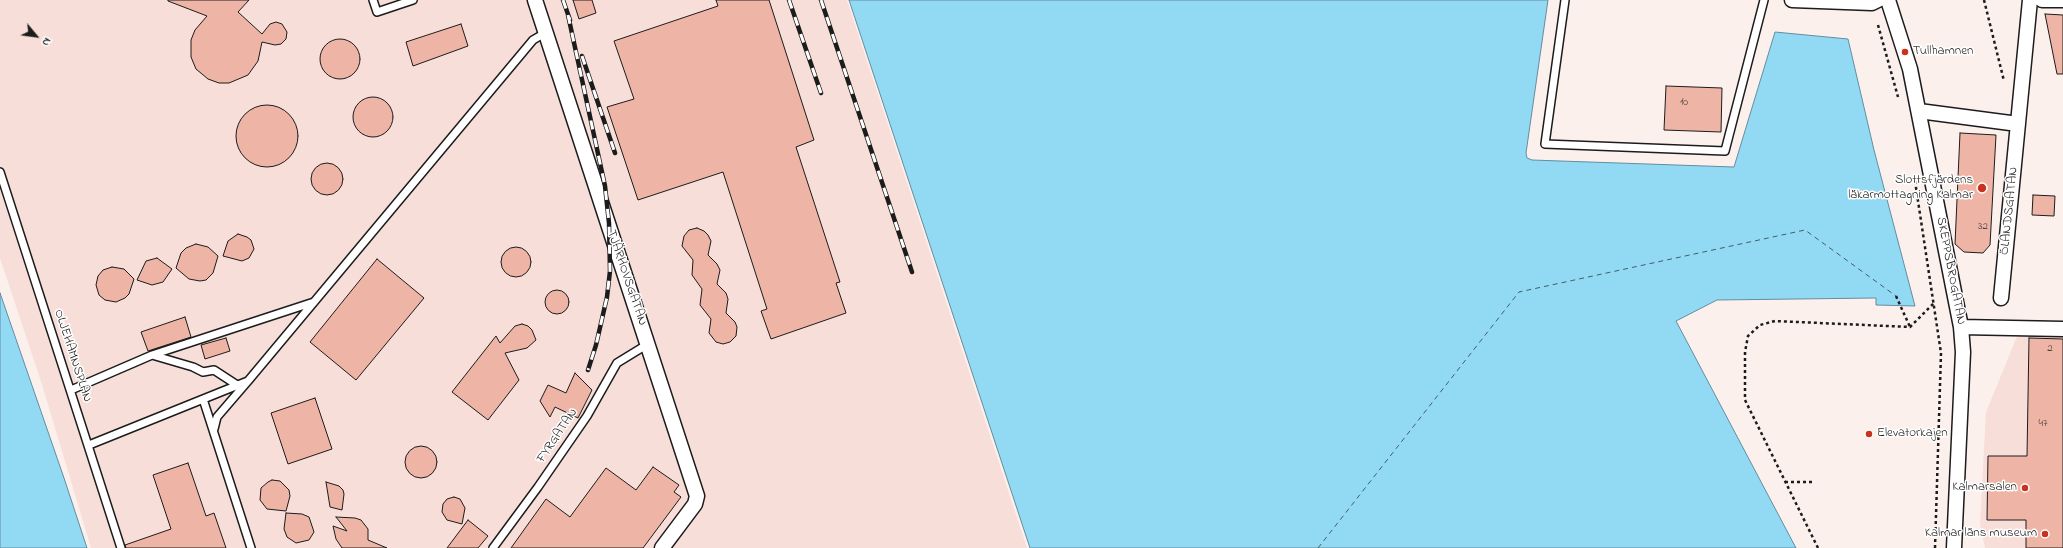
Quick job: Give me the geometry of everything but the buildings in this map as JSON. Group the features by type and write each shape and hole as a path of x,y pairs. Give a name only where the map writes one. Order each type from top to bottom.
{"street":[{"name":"TJÄRHOVSGATAN","path":"535,0 648,344 697,500 662,548"},
{"path":"1792,0 1875,1"},
{"name":"SKEPPSBROGATAN","path":"1888,0 1910,69 1961,327 1963,352 1954,548"},
{"name":"ÖLANDSGATAN","path":"2001,298 2030,0"},
{"path":"2042,0 2063,0"},
{"path":"1919,111 2018,124"},
{"path":"1961,327 2063,329"}],"lane":[{"path":"373,0 377,12 413,0"},
{"path":"1565,0 1545,144 1725,151 1764,0"},
{"path":"215,433 214,427 217,417 533,40 545,33"},
{"name":"OLJEHAMNSPLAN","path":"0,172 121,548"},
{"path":"71,390 152,356 314,302"},
{"name":"FYRGATAN","path":"493,548 538,487 587,416 618,363 648,344"},
{"path":"152,356 193,367 203,372 213,370 237,385"},
{"path":"89,445 248,381"},
{"path":"203,399 251,548"}],"path":[{"path":"1984,0 2004,81"},
{"path":"1875,1 1899,98"},
{"path":"1915,180 1935,303 1941,353 1935,548"},
{"path":"1896,296 1910,326"},
{"path":"1818,548 1745,400 1745,352 1748,336 1760,325 1774,321 1910,326 1935,303"},
{"path":"1785,482 1814,482"}],"shaded area":[{"path":"0,0 847,0 1027,548 91,548 43,388 0,258"},
{"path":"2018,334 2063,334 2063,548 1985,548 1980,524 1986,412"}],"water":[{"path":"849,0 1548,0 1526,153 1527,158 1532,160 1734,167 1775,32 1848,39 1874,150 1915,306 1876,305 1876,298 1717,300 1676,321 1796,548 1030,548"},
{"path":"0,293 64,478 87,548 0,548"}],"ferry route":[{"path":"1318,548 1519,292 1805,230 1896,296"}],"railway":[{"path":"563,0 570,20"},
{"path":"789,0 821,93"},
{"path":"821,0 912,272"},
{"path":"568,15 605,186 609,223 610,271 607,297 596,345 588,370"},
{"path":"582,56 615,153"}],"place":[{"name":"Tullhamnen","path":"1905,52"},
{"name":"Slottsfjärdens läkarmottagning Kalmar","path":"1982,188"},
{"name":"Elevatorkajen","path":"1869,434"},
{"name":"Kalmarsalen","path":"2025,488"},
{"name":"Kalmar läns museum","path":"2045,534"}]}
